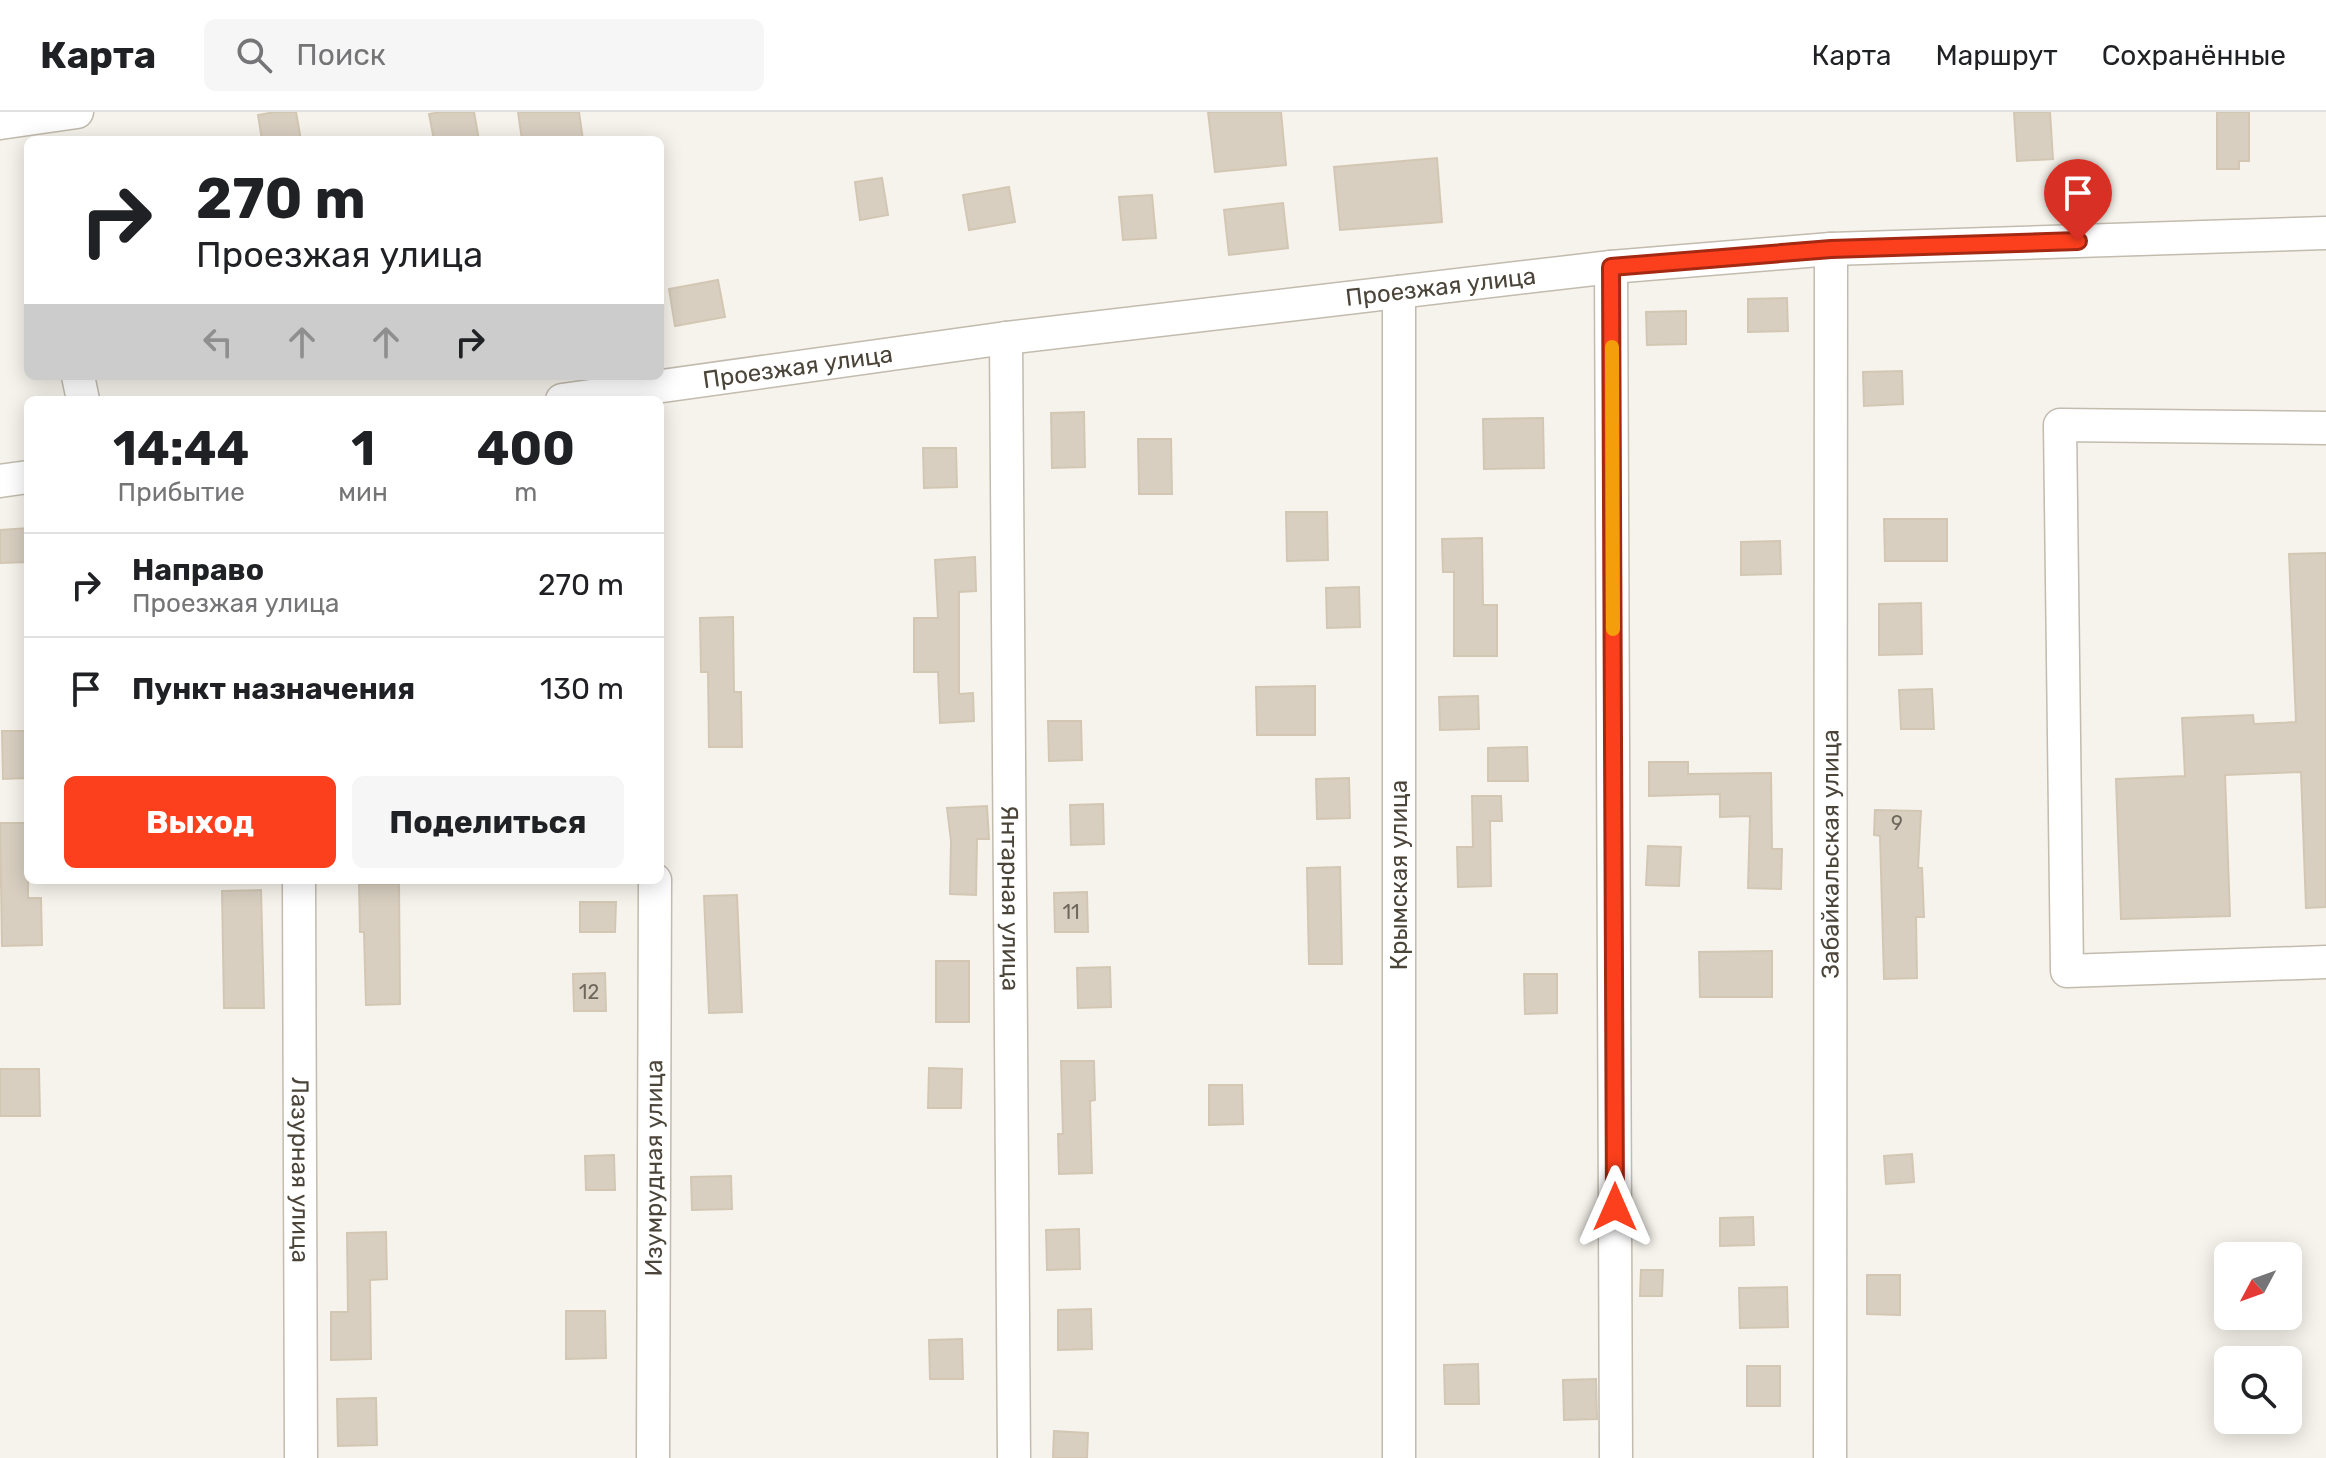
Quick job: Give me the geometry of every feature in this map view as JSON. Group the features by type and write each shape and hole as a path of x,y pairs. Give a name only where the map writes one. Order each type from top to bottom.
{"street":[{"path":"0,123 57,123"},
{"name":"Проезжая улица","path":"616,396 656,393 1006,338 1611,267 1831,249 2326,233"},
{"name":"Забайкальская улица","path":"1830,1458 1831,249"},
{"path":"1611,267 1616,1458"},
{"name":"Крымская улица","path":"1399,292 1399,1458"},
{"name":"Янтарная улица","path":"1006,338 1014,1458"},
{"path":"2326,428 2060,425 2067,971 2326,962"},
{"path":"0,481 24,478"},
{"name":"Лазурная улица","path":"299,884 301,1458"},
{"name":"Изумрудная улица","path":"653,1458 655,884"}],"building":[{"path":"296,112 300,136 261,136 258,115"},
{"path":"474,112 478,136 433,136 429,114"},
{"path":"518,112 579,112 582,136 521,136"},
{"path":"1208,112 1281,112 1286,165 1215,172"},
{"path":"2014,112 2050,112 2053,159 2017,161"},
{"path":"2217,112 2249,112 2249,161 2239,161 2239,169 2217,169"},
{"path":"1437,158 1442,222 1340,230 1334,167"},
{"path":"882,178 888,215 860,220 855,182"},
{"path":"1009,187 1015,222 969,230 963,195"},
{"path":"1152,195 1156,238 1123,240 1119,197"},
{"path":"1283,203 1288,248 1229,255 1224,210"},
{"path":"718,280 725,317 675,326 669,289"},
{"path":"1787,298 1788,331 1748,332 1748,299"},
{"path":"1686,311 1686,344 1647,345 1646,312"},
{"path":"1902,371 1903,404 1864,406 1863,372"},
{"path":"1084,412 1085,467 1052,468 1051,413"},
{"path":"1543,418 1544,468 1484,469 1483,419"},
{"path":"1138,439 1171,439 1172,494 1139,494"},
{"path":"923,448 956,448 957,487 924,488"},
{"path":"1286,512 1327,512 1328,560 1287,561"},
{"path":"1884,519 1947,519 1947,561 1885,561"},
{"path":"24,528 24,562 0,563 0,530"},
{"path":"1482,538 1483,605 1497,605 1497,656 1454,656 1454,572 1443,572 1442,539"},
{"path":"1780,541 1781,574 1741,575 1741,542"},
{"path":"2326,553 2326,907 2306,908 2301,772 2225,775 2230,916 2121,919 2116,779 2185,776 2182,718 2253,715 2254,724 2296,722 2289,554"},
{"path":"975,557 976,591 959,592 959,694 973,693 974,721 940,723 938,672 914,672 914,618 938,618 935,560"},
{"path":"1359,587 1360,627 1327,628 1326,588"},
{"path":"1921,603 1922,654 1879,655 1879,604"},
{"path":"733,617 734,692 741,692 742,747 709,747 708,672 701,672 700,618"},
{"path":"1315,686 1315,735 1257,735 1256,687"},
{"path":"1932,689 1934,729 1901,729 1899,690"},
{"path":"1478,696 1479,729 1440,730 1439,697"},
{"path":"1048,721 1081,721 1082,760 1049,761"},
{"path":"2,731 24,731 24,778 3,779"},
{"path":"1527,747 1528,781 1488,781 1488,748"},
{"path":"1649,762 1688,762 1688,774 1771,773 1772,849 1782,849 1781,889 1748,888 1750,816 1720,817 1720,794 1649,796"},
{"path":"1349,778 1350,818 1317,819 1316,779"},
{"path":"1472,796 1501,796 1502,821 1490,821 1491,886 1458,887 1457,847 1473,847"},
{"path":"1103,804 1104,844 1071,845 1070,805"},
{"path":"987,806 989,839 977,839 976,895 950,894 951,841 947,808"},
{"path":"1875,810 1921,811 1918,868 1922,868 1924,917 1916,917 1917,978 1884,979 1880,836 1874,835"},
{"path":"0,823 24,823 24,884 28,884 28,898 41,898 42,945 2,946"},
{"path":"1648,846 1681,847 1679,886 1646,885"},
{"path":"1340,867 1342,964 1309,964 1307,868"},
{"path":"359,884 399,884 400,1004 366,1005"},
{"path":"261,890 264,1008 224,1008 222,891"},
{"path":"1087,892 1088,932 1055,932 1054,893"},
{"path":"737,895 742,1012 709,1013 704,896"},
{"path":"580,902 616,902 615,932 580,932"},
{"path":"1772,951 1772,997 1700,997 1699,952"},
{"path":"936,961 969,961 969,1022 936,1022"},
{"path":"1110,967 1111,1007 1078,1008 1077,968"},
{"path":"605,973 606,1011 574,1011 573,974"},
{"path":"1524,974 1557,974 1557,1013 1525,1014"},
{"path":"1061,1061 1094,1061 1095,1100 1090,1101 1092,1173 1059,1174 1058,1134 1063,1134"},
{"path":"929,1068 962,1069 961,1108 928,1108"},
{"path":"0,1069 39,1069 40,1116 0,1116"},
{"path":"1209,1085 1242,1085 1243,1124 1209,1125"},
{"path":"1912,1154 1914,1182 1886,1184 1884,1156"},
{"path":"614,1155 615,1190 586,1190 585,1156"},
{"path":"731,1176 732,1209 692,1210 691,1177"},
{"path":"1753,1217 1754,1245 1720,1246 1720,1218"},
{"path":"1079,1229 1080,1269 1047,1270 1046,1230"},
{"path":"386,1232 387,1279 370,1280 371,1359 331,1360 331,1312 348,1312 347,1233"},
{"path":"1641,1270 1663,1270 1662,1296 1640,1296"},
{"path":"1867,1275 1900,1275 1900,1315 1867,1314"},
{"path":"1787,1287 1788,1327 1740,1328 1739,1288"},
{"path":"1091,1309 1092,1349 1058,1350 1058,1310"},
{"path":"566,1311 605,1311 606,1358 566,1359"},
{"path":"962,1339 963,1379 930,1379 929,1340"},
{"path":"1478,1364 1479,1404 1445,1404 1444,1365"},
{"path":"1747,1366 1780,1366 1780,1406 1747,1406"},
{"path":"1596,1379 1597,1419 1564,1420 1563,1380"},
{"path":"376,1398 377,1445 338,1446 337,1399"},
{"path":"1054,1431 1088,1433 1087,1458 1053,1458"}],"slow traffic":[{"path":"1612,347 1613,629"}],"route":[{"path":"1615,1207 1611,267 1831,249 2078,241"}]}
